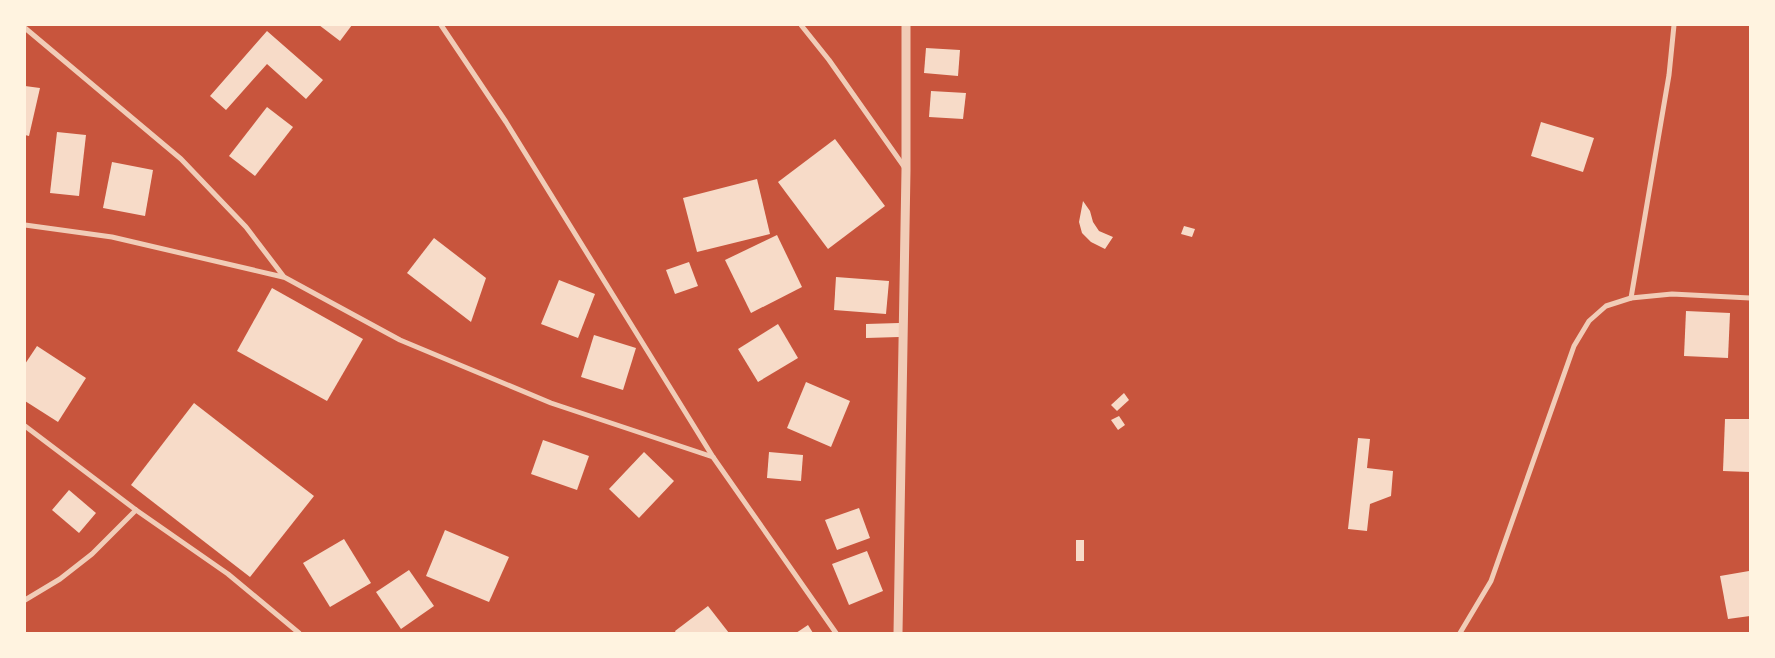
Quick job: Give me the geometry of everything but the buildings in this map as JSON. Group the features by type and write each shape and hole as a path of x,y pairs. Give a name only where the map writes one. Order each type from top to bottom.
{"street":[{"path":"441,25 506,122 713,457 836,633"},
{"path":"801,25 829,60 906,170"},
{"path":"898,633 906,170 906,25"},
{"path":"1631,298 1669,75 1674,25"},
{"path":"25,28 181,159 246,227 284,277"},
{"path":"25,225 112,237 284,277 408,344 551,402 713,457"},
{"path":"1460,633 1491,581 1574,346 1589,321 1606,306 1631,298 1672,294 1750,298"},
{"path":"25,426 136,510 228,574 299,633"},
{"path":"25,600 60,579 92,554 136,510"}]}
